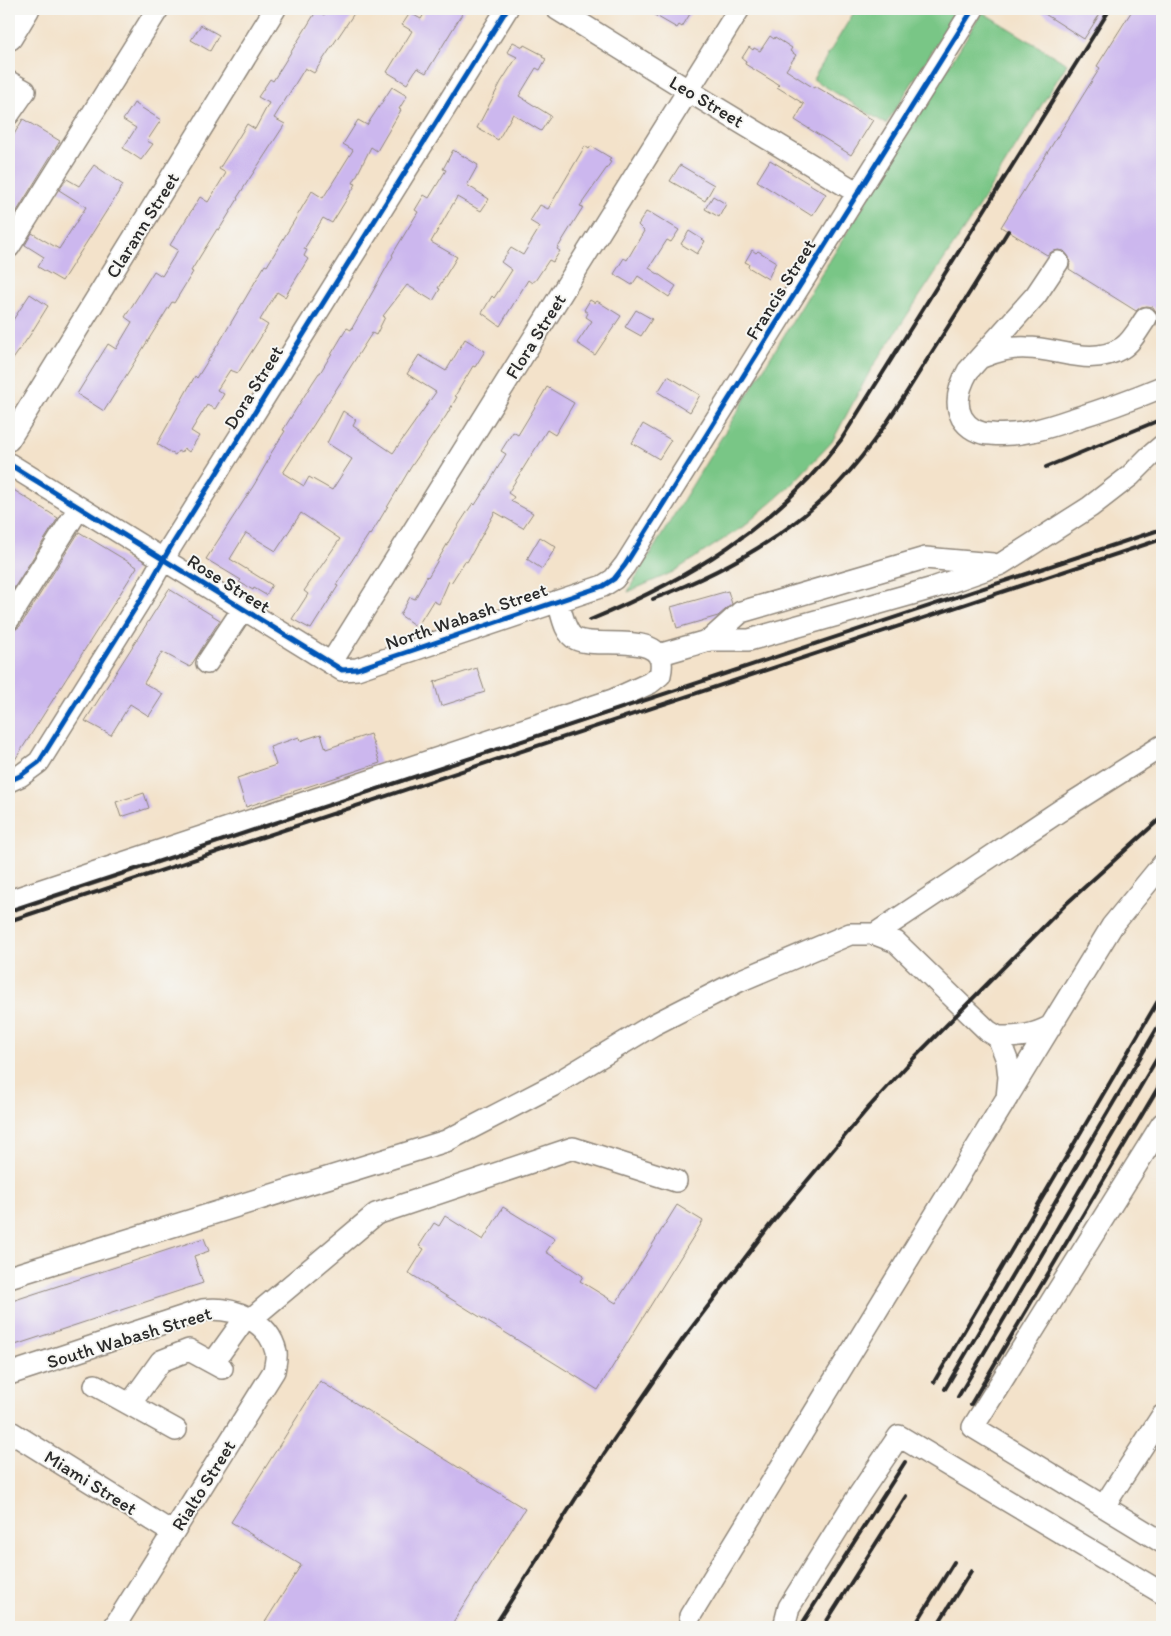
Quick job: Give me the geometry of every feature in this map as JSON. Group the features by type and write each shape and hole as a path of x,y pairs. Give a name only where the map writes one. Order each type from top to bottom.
{"main road":[{"path":"9,37 26,9"}],"street":[{"path":"9,247 158,9"},
{"name":"Clarann Street","path":"9,440 275,9"},
{"name":"Dora Street","path":"15,778 38,762 44,754 507,9"},
{"name":"Leo Street","path":"557,9 688,91 858,193"},
{"name":"Flora Street","path":"331,663 739,9"},
{"name":"Francis Street","path":"610,582 626,565 973,9"},
{"path":"9,82 25,91 9,114"},
{"path":"1058,262 1036,295 963,379 958,404 962,416 968,425 978,432 991,434 1021,433 1047,428 1122,404 1162,386"},
{"path":"980,358 999,350 1014,348 1030,348 1081,357 1112,352 1123,348 1146,318"},
{"path":"658,655 710,640 749,640 933,588 1001,564 1090,508 1130,476 1162,446"},
{"name":"Rose Street","path":"9,464 331,663"},
{"path":"9,619 79,508"},
{"path":"710,640 741,612 925,558 1001,564"},
{"name":"North Wabash Street","path":"331,663 342,670 358,669 610,582"},
{"path":"9,901 613,700 650,683 660,675 662,662 658,655 641,644 577,640 568,631 558,601"},
{"path":"207,663 243,609"},
{"path":"874,934 1064,808 1162,746"},
{"path":"690,1616 1112,926 1162,865"},
{"path":"9,1277 446,1141 552,1086 653,1025 739,981 850,934 874,934 896,942 964,1008 998,1037 1022,1037 1038,1033 1052,1026"},
{"path":"998,1037 1006,1060 1009,1077 1008,1098"},
{"path":"1162,1124 973,1427 1162,1542"},
{"path":"130,1404 161,1361 189,1350 217,1365 249,1318 376,1214 573,1148 676,1182"},
{"name":"South Wabash Street","path":"9,1374 214,1308 228,1310 249,1318 265,1331 270,1338"},
{"name":"Rialto Street","path":"114,1627 274,1371 276,1350 270,1338"},
{"path":"95,1385 176,1430"},
{"path":"1104,1506 1162,1416"},
{"name":"Miami Street","path":"9,1431 173,1533"},
{"path":"784,1627 789,1607 855,1501 899,1436 1162,1593"}],"green space":[{"path":"856,9 959,9 886,124 813,79"},
{"path":"982,12 1067,64 971,219 870,371 832,442 790,486 744,526 673,572 628,592 633,582"}],"building":[{"path":"328,9 357,9 314,73 305,68 274,118 285,124 237,198 219,230 217,229 174,303 172,302 104,411 77,394 108,344 116,349 132,322 125,317 154,271 162,276 178,250 170,245 200,197 208,202 226,173 219,169 247,124 255,129 269,103 258,97 270,79 273,81 317,10 324,15"},
{"path":"427,9 465,9 426,73 417,68 407,84 387,72 412,31 402,25 410,13 421,19"},
{"path":"644,9 693,9 682,27 679,25 677,28"},
{"path":"1037,9 1103,9 1084,39"},
{"path":"1133,9 1162,9 1162,328 1157,325 1157,313 1153,307 1141,307 1136,311 1069,269 1069,257 1064,251 1053,251 1047,255 1001,227 1100,68 1097,66"},
{"path":"201,25 219,35 210,51 191,40"},
{"path":"770,36 774,39 775,37 792,48 790,51 796,55 786,70 814,88 815,86 873,120 851,155 795,120 804,104 777,87 779,85 745,64 746,61 742,58 749,47 760,51"},
{"path":"513,42 523,47 524,45 543,55 542,57 546,59 540,70 536,68 519,96 551,116 541,131 513,114 498,140 477,128 501,82 517,57 507,52"},
{"path":"392,87 407,96 399,109 401,110 377,151 371,147 353,183 356,184 332,223 323,218 304,249 307,250 304,256 308,259 285,297 277,292 260,320 268,325 259,340 238,373 230,370 217,390 224,394 215,409 207,405 191,431 199,436 189,452 184,448 181,453 178,451 175,455 157,444 195,376 197,378 312,191 323,198 353,150 343,144 358,120 367,125"},
{"path":"134,103 161,120 147,141 153,144 141,160 123,148 136,128 123,120"},
{"path":"23,119 60,141 9,224 9,143"},
{"path":"585,146 589,149 591,146 611,158 609,161 611,162 580,206 583,207 557,249 560,251 553,262 549,260 535,281 532,283 528,280 500,326 482,313 492,296 494,298 512,270 501,262 511,248 523,255 540,227 530,221 540,205 548,209"},
{"path":"453,150 478,165 467,185 489,199 481,211 457,197 431,242 457,257 438,288 440,289 433,301 407,285 383,316 385,317 376,335 372,333 283,473 304,486 309,477 332,490 352,459 327,443 343,411 356,420 353,426 393,453 436,392 407,374 419,355 446,371 465,339 485,351 475,367 473,366 455,396 457,397 446,416 411,467 379,521 336,585 338,586 311,629 292,619 308,594 304,591 340,539 301,513 276,551 246,533 230,559 272,585 266,595 239,582 241,580 206,559 254,485 285,431 283,430 347,328 351,330 418,212 415,210 424,195 429,198 446,170 443,169"},
{"path":"770,160 826,194 812,216 757,181"},
{"path":"94,165 123,185 62,281 38,267 44,257 25,245 32,233 59,249 86,207 59,190 67,179 79,186"},
{"path":"680,165 714,185 705,201 670,181"},
{"path":"713,196 726,204 719,217 705,209"},
{"path":"646,212 651,213 679,230 671,242 667,240 649,268 676,286 669,297 638,276 632,285 614,274 624,258 627,260 644,231 638,225"},
{"path":"689,231 705,241 697,254 681,244"},
{"path":"752,250 756,253 758,251 776,262 768,279 748,267 749,264 745,262"},
{"path":"30,294 48,306 9,365 9,326"},
{"path":"590,300 595,303 597,301 621,316 595,355 577,343 592,321 586,317 588,313 584,310"},
{"path":"636,310 652,319 641,336 625,327"},
{"path":"668,376 700,395 690,412 658,392"},
{"path":"547,387 574,403 555,435 547,430 508,493 514,497 511,501 533,513 523,528 495,512 467,562 465,561 451,583 449,581 439,604 433,601 417,627 400,615 410,597 415,599 456,529 487,486 506,454 501,451 513,432 518,435"},
{"path":"643,424 671,440 659,459 632,443"},
{"path":"9,487 58,518 9,596"},
{"path":"79,532 137,567 9,767 9,631 15,630 20,626"},
{"path":"540,537 556,547 542,569 527,559"},
{"path":"169,589 220,620 190,667 162,652 144,683 163,694 149,716 130,704 111,735 85,721"},
{"path":"728,591 732,604 718,616 677,628 671,607"},
{"path":"477,668 485,692 441,706 434,682"},
{"path":"321,734 326,749 370,734 380,763 246,807 237,778 276,765 270,747 299,737 300,741"},
{"path":"144,793 149,808 121,817 116,802"},
{"path":"677,1205 703,1221 598,1390 409,1273 424,1249 419,1246 434,1223 439,1226 445,1216 483,1240 503,1207 555,1239 546,1252 583,1276 580,1281 616,1303"},
{"path":"204,1238 209,1251 194,1256 203,1283 9,1347 9,1302"},
{"path":"320,1381 525,1509 450,1627 262,1627 301,1565 231,1522"}],"railway":[{"path":"590,620 661,587 728,547 788,499 816,471 841,440 1110,9"},
{"path":"653,599 704,578 752,552 798,520 839,483 874,441 895,410 1008,231"},
{"path":"1046,467 1162,419"},
{"path":"9,911 1162,529"},
{"path":"9,921 1162,539"},
{"path":"494,1627 604,1454 683,1339 770,1225 869,1107 914,1058 1066,904 1162,817"},
{"path":"934,1382 1162,994"},
{"path":"945,1389 1162,1020"},
{"path":"958,1397 1162,1050"},
{"path":"971,1404 1162,1081"},
{"path":"800,1627 905,1462"},
{"path":"823,1627 906,1496"},
{"path":"914,1627 954,1562"},
{"path":"936,1627 971,1571"}],"cycle path":[{"path":"9,781 20,776 39,762 141,599 170,548 507,9"},
{"path":"9,464 342,670 357,669 603,586 614,579 625,565 973,9"}]}
